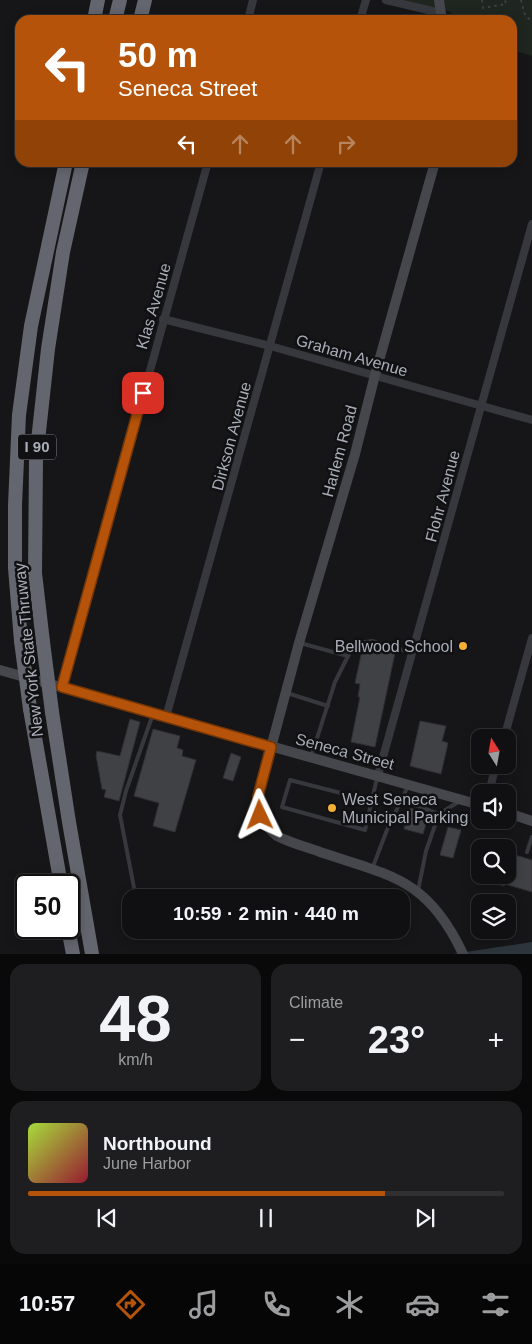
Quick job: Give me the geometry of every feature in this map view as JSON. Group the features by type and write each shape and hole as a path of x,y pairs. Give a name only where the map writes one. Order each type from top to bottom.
{"highway":[{"path":"95,15 98,0"},
{"path":"116,15 120,0"},
{"path":"141,15 145,0"},
{"name":"New York State Thruway","path":"59,874 30,709 21,641 15,568 15,505 19,414 31,326 65,167"},
{"name":"New York State Thruway","path":"83,167 64,252 48,349 36,459 35,573 52,712 92,954"},
{"path":"70,939 73,954"}],"main road":[{"path":"439,0 442,15"},
{"name":"Harlem Road","path":"434,167 375,375 355,454 299,643 258,796 260,815 270,830 285,840 372,869 404,882 418,891 441,914 464,954"},
{"name":"Seneca Street","path":"0,670 471,802"},
{"path":"516,816 532,821"}],"street":[{"path":"250,15 254,0"},
{"path":"362,15 366,0"},
{"path":"386,0 438,15"},
{"name":"Klas Avenue","path":"62,687 207,167"},
{"name":"Dirkson Avenue","path":"166,717 320,167"},
{"name":"Flohr Avenue","path":"378,776 532,224"},
{"name":"Graham Avenue","path":"163,319 270,346 532,420"},
{"path":"507,729 532,638"}],"lane":[{"path":"311,757 335,682 354,644 372,641 413,653"},
{"path":"299,643 348,656"},
{"path":"286,693 328,706"},
{"path":"134,889 120,815 126,790 153,713"},
{"path":"372,801 290,780 282,807 365,830 372,801 378,776"},
{"path":"372,869 387,830 409,784"},
{"path":"401,800 439,814"},
{"path":"418,891 426,851 439,814 462,800"},
{"path":"528,852 532,837"}],"path":[{"path":"482,0 483,8 506,4 505,0"},
{"path":"521,0 524,15 532,22"}],"shaded area":[{"path":"403,0 532,0 532,56 517,51 517,15 452,15 451,12"},
{"path":"532,942 532,954 453,954"}],"building":[{"path":"363,646 395,653 375,747 351,742 360,697 358,697 360,684 355,683"},
{"path":"130,719 140,722 119,801 104,797 106,790 102,789 96,755 97,751 120,756"},
{"path":"420,721 446,726 442,741 448,743 441,774 410,766"},
{"path":"153,729 180,736 177,748 183,750 182,756 196,760 175,832 153,826 159,803 134,796"},
{"path":"231,753 241,757 233,781 223,778"},
{"path":"410,808 429,814 423,834 404,829"},
{"path":"448,827 461,830 453,858 440,855"},
{"path":"516,855 532,860 532,892 505,884 516,884"}],"place":[{"name":"Bellwood School","path":"463,646"},
{"name":"West Seneca Municipal Parking","path":"332,808"}],"route":[{"path":"143,393 62,687 271,747 258,796 260,815"}]}
